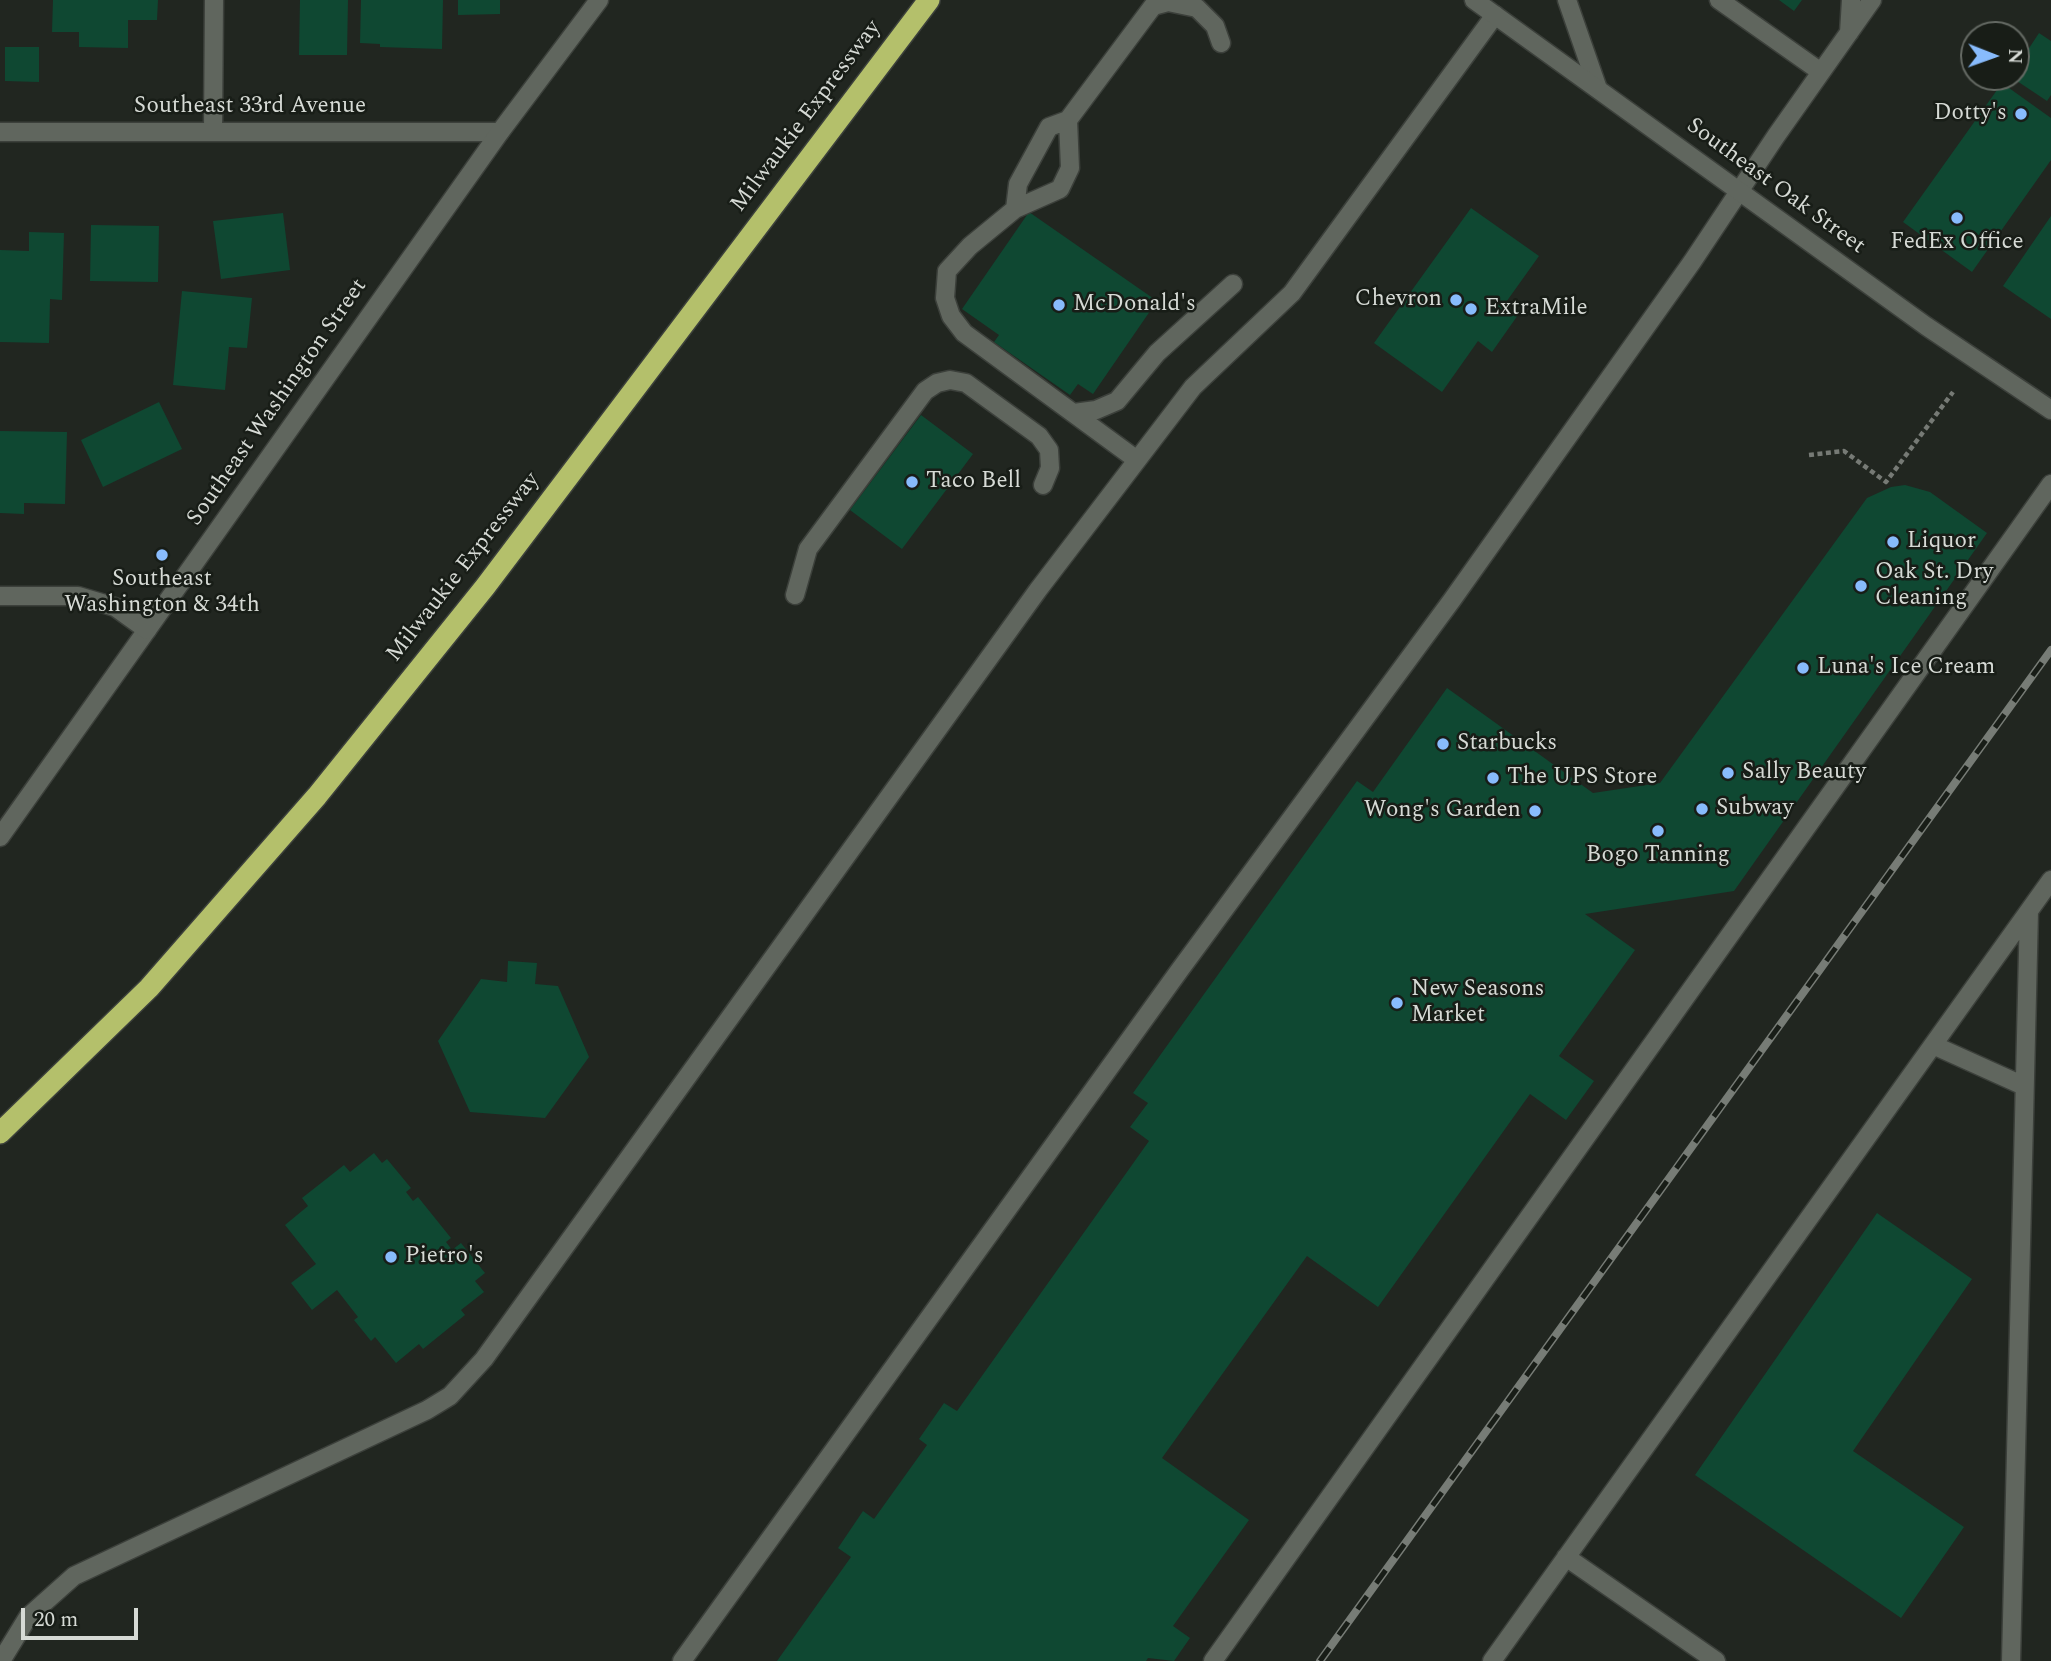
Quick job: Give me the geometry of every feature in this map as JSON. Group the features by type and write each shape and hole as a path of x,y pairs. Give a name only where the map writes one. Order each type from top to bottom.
{"highway":[{"name":"Milwaukie Expressway","path":"0,1133 149,988 317,796 485,587 929,0"}],"street":[{"path":"213,131 214,0"},
{"name":"Southeast Washington Street","path":"0,837 500,132 599,0"},
{"name":"Southeast Oak Street","path":"1474,0 1739,192 2051,410"},
{"path":"1567,0 1598,89"},
{"path":"1719,0 1821,72"},
{"path":"1849,33 1851,0"},
{"path":"682,1661 1179,971 1445,610 1872,0"},
{"path":"1015,209 1017,184 1049,127 1068,120 1153,6 1168,2 1197,8 1215,26 1221,43"},
{"path":"1,1661 28,1617 74,1576 427,1410 450,1396 484,1359 1038,590 1194,387 1292,293 1495,15"},
{"path":"1068,120 1070,169 1060,189 1015,209 970,246 947,271 945,298 951,316 964,333 1137,460"},
{"name":"Southeast 33rd Avenue","path":"0,132 500,132"},
{"path":"1074,413 1096,410 1117,401 1157,353 1233,284"},
{"path":"794,595 808,549 925,391 937,383 950,380 966,383 1039,436 1049,450 1050,468 1043,485"},
{"path":"1213,1661 2051,484"},
{"path":"0,596 79,596 115,607 147,630"},
{"path":"1492,1661 2051,880"},
{"path":"2011,1661 2029,911"},
{"path":"1933,1045 2024,1086"},
{"path":"1566,1557 1716,1661"}],"path":[{"path":"1809,455 1844,451 1886,482 1953,392"}],"building":[{"path":"53,0 158,0 157,20 128,20 128,48 79,47 79,32 52,32"},
{"path":"300,0 348,0 347,55 299,55"},
{"path":"361,0 443,0 442,49 380,47 380,44 360,43"},
{"path":"458,0 500,0 500,14 458,15"},
{"path":"1779,0 1802,0 1794,11"},
{"path":"2039,33 2051,41 2051,95 2047,101 2030,90 2030,47"},
{"path":"5,47 39,47 39,82 5,81"},
{"path":"1996,91 2013,91 2051,118 2051,160 1972,272 1903,222"},
{"name":"Chevron","path":"1471,208 1539,256 1504,305 1518,315 1492,352 1478,341 1442,392 1374,343"},
{"name":"McDonald's","path":"1029,212 1157,301 1093,394 1078,384 1070,395 994,342 999,335 962,309"},
{"path":"283,213 290,270 221,279 213,221"},
{"path":"2051,216 2051,319 2003,286"},
{"path":"91,225 159,226 158,282 90,281"},
{"path":"29,232 64,233 62,300 50,299 49,343 0,342 0,250 29,251"},
{"path":"182,291 252,298 247,348 229,347 225,390 173,385"},
{"path":"159,402 182,449 103,487 81,440"},
{"name":"Taco Bell","path":"921,415 973,454 902,549 850,510"},
{"path":"0,431 67,432 65,504 24,503 24,514 0,513"},
{"path":"1905,485 1930,492 1987,533 1734,891 1585,914 1635,950 1559,1056 1594,1081 1566,1120 1530,1094 1378,1307 1307,1256 1162,1458 1249,1520 1173,1626 1190,1638 1174,1661 1148,1658 1146,1661 777,1661 851,1557 838,1548 863,1511 874,1519 927,1445 919,1439 944,1403 957,1411 1149,1141 1130,1127 1148,1103 1133,1093 1357,781 1373,792 1447,688 1593,793 1660,783 1867,498 1891,487"},
{"path":"508,961 537,963 535,984 558,986 589,1057 545,1118 470,1112 438,1041 481,979 507,982"},
{"name":"Pietro's","path":"374,1153 382,1163 387,1159 411,1188 406,1192 413,1201 418,1197 451,1238 446,1242 452,1250 461,1243 485,1273 475,1281 484,1292 461,1310 465,1315 423,1349 419,1344 396,1363 375,1337 371,1341 354,1320 358,1317 337,1290 312,1310 291,1283 316,1264 285,1225 308,1206 302,1198 344,1165 350,1172"},
{"path":"1877,1213 1972,1279 1853,1451 1964,1527 1901,1618 1695,1475"}],"railway":[{"path":"1320,1661 2051,650"}],"place":[{"name":"Dotty's","path":"2021,114"},
{"name":"FedEx Office","path":"1957,218"},
{"name":"Chevron","path":"1456,300"},
{"name":"McDonald's","path":"1059,305"},
{"name":"ExtraMile","path":"1471,309"},
{"name":"Taco Bell","path":"912,482"},
{"name":"Liquor","path":"1893,542"},
{"name":"Southeast Washington & 34th","path":"162,555"},
{"name":"Oak St. Dry Cleaning","path":"1861,586"},
{"name":"Luna's Ice Cream","path":"1803,668"},
{"name":"Starbucks","path":"1443,744"},
{"name":"Sally Beauty","path":"1728,773"},
{"name":"The UPS Store","path":"1493,778"},
{"name":"Subway","path":"1702,809"},
{"name":"Wong's Garden","path":"1535,811"},
{"name":"Bogo Tanning","path":"1658,831"},
{"name":"New Seasons Market","path":"1397,1003"},
{"name":"Pietro's","path":"391,1257"}]}
